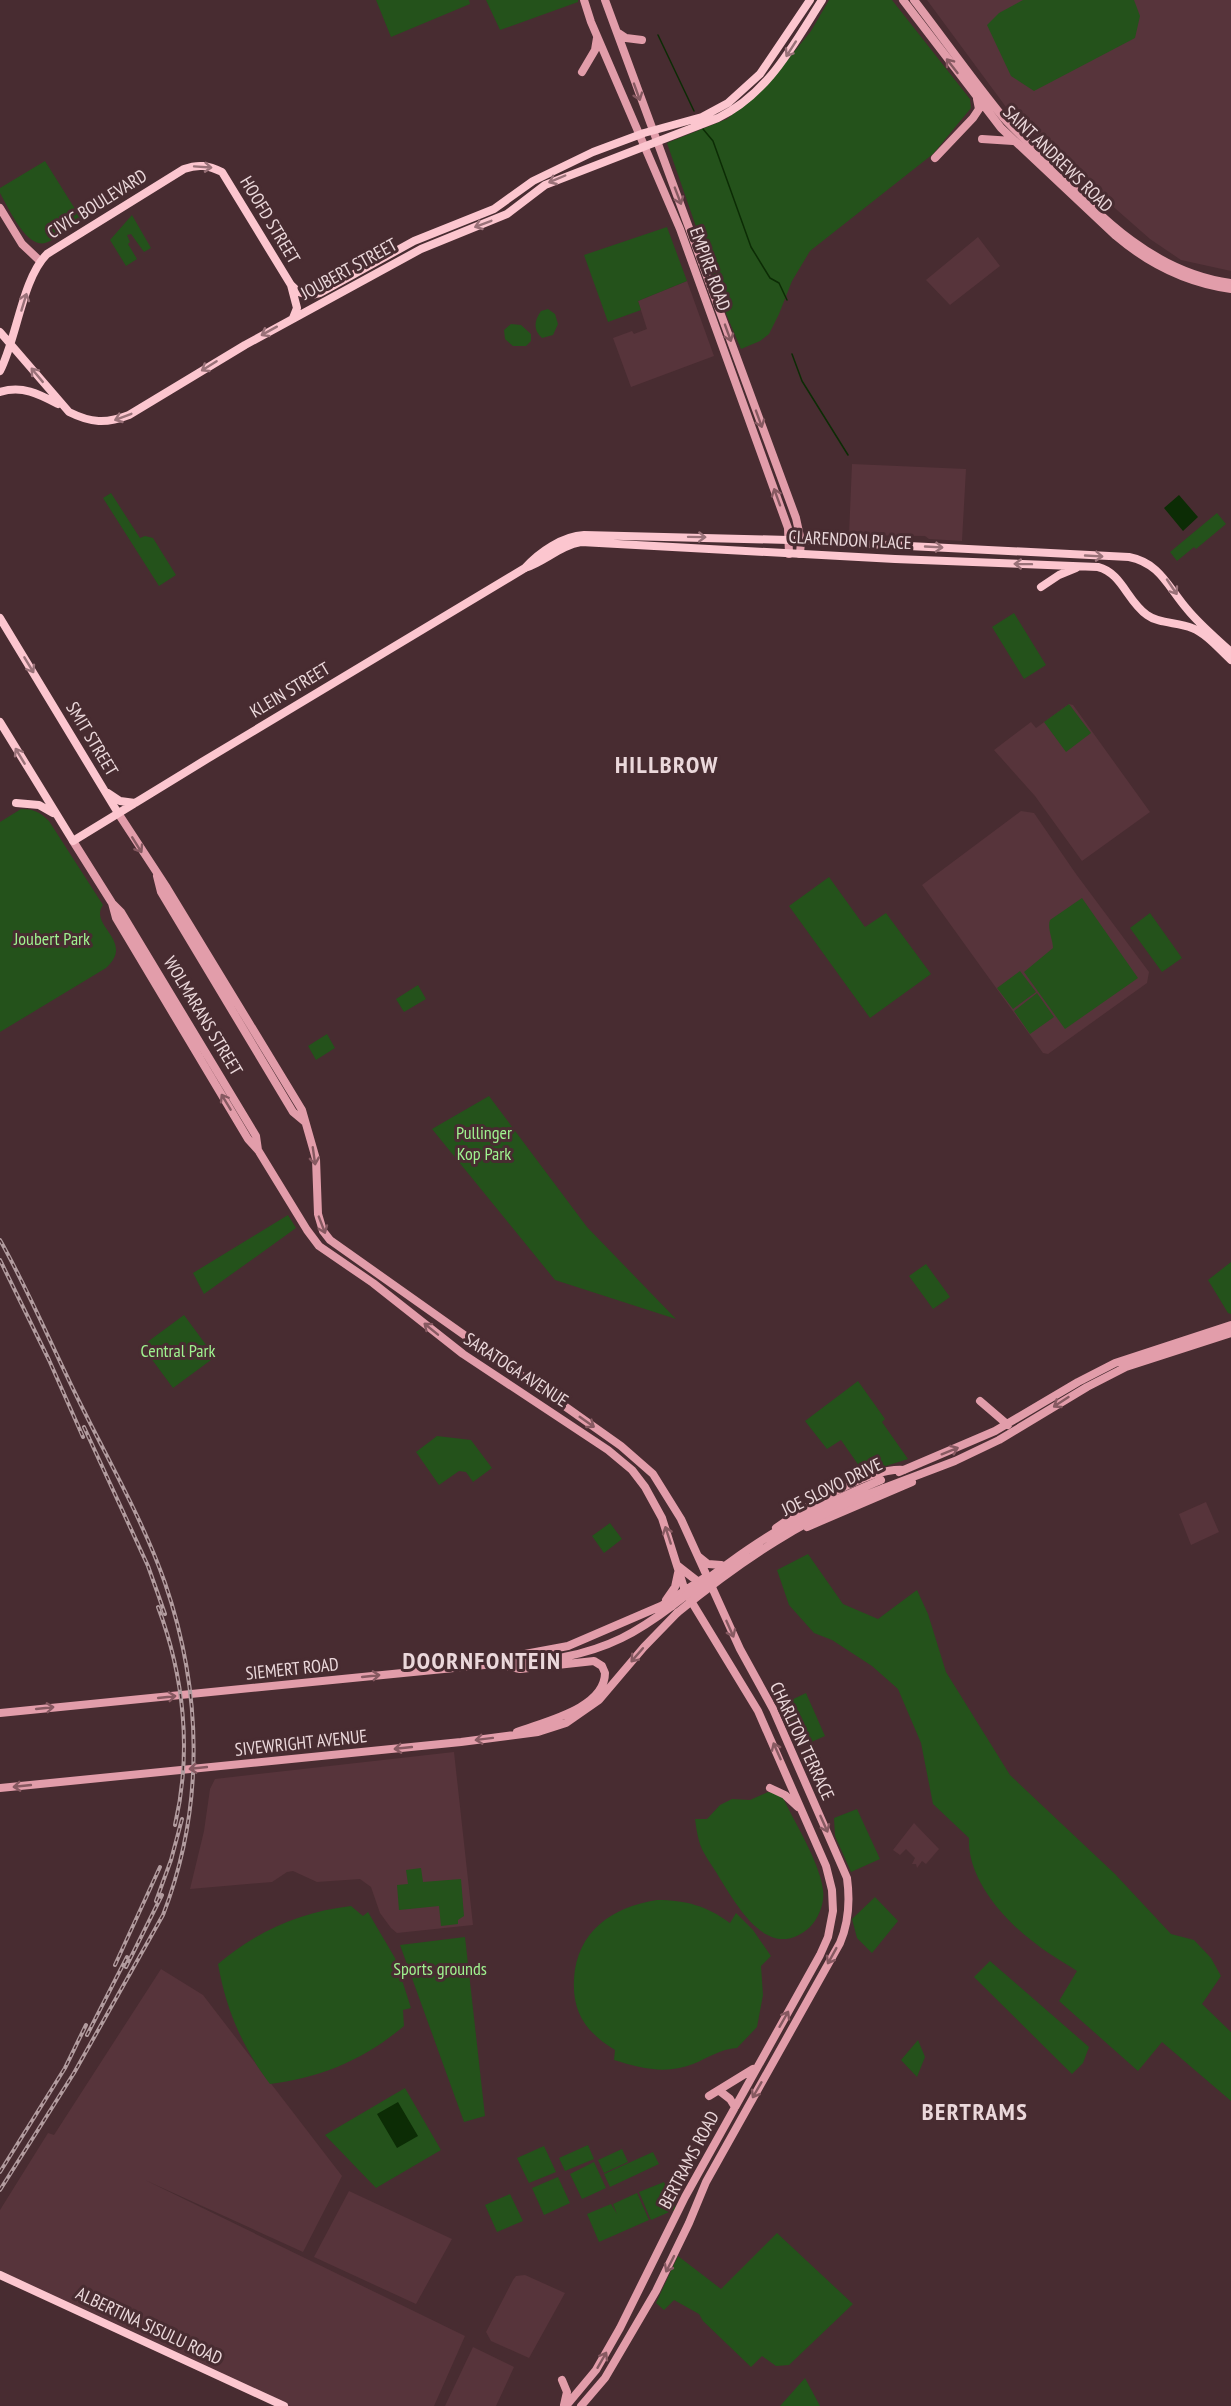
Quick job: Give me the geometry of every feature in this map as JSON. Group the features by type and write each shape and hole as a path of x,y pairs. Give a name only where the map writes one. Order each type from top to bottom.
{"main road":[{"name":"EMPIRE ROAD","path":"584,0 597,37 686,244 788,528 789,554"},
{"name":"EMPIRE ROAD","path":"605,0 796,518 801,541 800,554"},
{"name":"JOUBERT STREET","path":"291,285 304,294 312,296 320,293 414,241 494,209 526,186 593,152 639,134 702,117 740,94 771,60 810,0"},
{"name":"JOUBERT STREET","path":"0,392 9,389 25,389 64,407 84,420 111,421 129,415 225,356 421,249 507,214 551,182 718,118 753,95 785,58 822,0"},
{"name":"SAINT ANDREWS ROAD","path":"903,0 976,96 1015,142 1134,251 1178,275 1231,289"},
{"name":"SAINT ANDREWS ROAD","path":"914,0 1005,119 1109,223 1143,250 1169,265 1195,275 1231,284"},
{"path":"616,33 626,38 642,40"},
{"path":"582,72 595,50 597,37"},
{"path":"935,158 977,113 979,105 976,96"},
{"path":"982,139 994,138 1015,142"},
{"name":"CIVIC BOULEVARD","path":"0,371 28,288 40,261 47,254 184,169 200,165 222,172"},
{"name":"HOOFD STREET","path":"222,172 291,285"},
{"path":"0,208 22,244 40,261"},
{"path":"291,285 297,308 293,318"},
{"path":"0,332 64,407"},
{"name":"CLARENDON PLACE","path":"576,535 789,540 1129,557 1145,562 1160,572 1182,603 1231,652"},
{"name":"KLEIN STREET","path":"525,568 533,559 576,535"},
{"name":"CLARENDON PLACE","path":"536,564 566,547 581,542 789,554 1098,567 1109,571 1147,615 1198,631 1231,660"},
{"name":"KLEIN STREET","path":"73,842 525,568 536,564"},
{"path":"1041,587 1059,575 1082,566"},
{"name":"SMIT STREET","path":"0,618 157,876 161,892 287,1103 305,1122 316,1159 316,1190"},
{"name":"WOLMARANS STREET","path":"0,723 112,903 116,918 248,1139 258,1150 290,1204"},
{"path":"103,789 120,801 135,803"},
{"path":"16,803 39,805 50,811 61,822"},
{"name":"SARATOGA AVENUE","path":"316,1190 318,1214 323,1231 330,1240 635,1457 653,1474 672,1502 706,1576"},
{"name":"SARATOGA AVENUE","path":"290,1204 313,1239 324,1250 373,1283 463,1354 575,1427 632,1470 645,1486 662,1518 685,1591"},
{"name":"JOE SLOVO DRIVE","path":"507,1737 551,1729 582,1714 609,1689 644,1647 677,1613 716,1581 779,1538 904,1470 1008,1425 1078,1382 1115,1363 1231,1325"},
{"name":"JOE SLOVO DRIVE","path":"452,1667 564,1657 599,1649 636,1632 731,1561 777,1531 830,1502 926,1472 999,1440 1087,1387 1126,1367 1231,1333"},
{"path":"980,1401 1008,1425"},
{"path":"479,1665 503,1657 568,1646 661,1606 812,1503 864,1480 890,1471 904,1470"},
{"path":"677,1567 697,1582 710,1586 778,1540 904,1486 926,1472"},
{"path":"697,1555 708,1564 721,1565"},
{"path":"661,1606 675,1587 677,1567"},
{"name":"CHARLTON TERRACE","path":"706,1576 740,1649 782,1728 841,1860 848,1886 846,1924"},
{"name":"CHARLTON TERRACE","path":"685,1591 755,1706 801,1810 829,1874 833,1898 831,1924"},
{"path":"493,1663 520,1669 594,1661 602,1666 605,1673 600,1688 578,1707 557,1719 507,1737"},
{"name":"SIEMERT ROAD","path":"0,1713 452,1667"},
{"name":"SIVEWRIGHT AVENUE","path":"0,1788 507,1737"},
{"path":"770,1788 785,1795 801,1810"},
{"name":"BERTRAMS ROAD","path":"565,2406 596,2370 620,2328 685,2197 820,1955 831,1924"},
{"name":"BERTRAMS ROAD","path":"581,2406 608,2373 656,2291 706,2182 836,1949 846,1924"},
{"path":"709,2096 758,2065"},
{"path":"721,2092 730,2099 735,2107"},
{"name":"ALBERTINA SISULU ROAD","path":"0,2276 284,2406"},
{"path":"562,2380 567,2392 565,2406"}],"shaded area":[{"path":"927,0 1231,0 1231,271 1181,260 1150,239 1092,188 1006,107"},
{"path":"978,237 1000,266 950,305 926,280"},
{"path":"687,281 714,356 631,387 613,338 632,331 634,334 647,329 638,301"},
{"path":"852,464 966,469 962,541 929,539 925,536 849,535"},
{"path":"1179,495 1198,517 1183,531 1164,508"},
{"path":"1069,704 1073,705 1150,812 1082,861 1035,796 994,750 1031,722 1036,728"},
{"path":"1021,811 1034,813 1149,972 1147,983 1048,1054 1043,1053 922,885"},
{"path":"1206,1502 1219,1532 1191,1545 1179,1514"},
{"path":"454,1752 473,1925 397,1933 380,1913 371,1887 360,1879 317,1882 293,1871 287,1872 272,1882 190,1889 204,1831 210,1789 215,1779"},
{"path":"914,1823 939,1849 926,1864 922,1861 917,1868 916,1864 912,1864 915,1858 906,1849 900,1855 893,1850"},
{"path":"161,1969 203,1995 342,2176 303,2252 145,2180 465,2336 434,2406 286,2406 0,2272 0,2210 48,2133 54,2135"},
{"path":"398,2102 418,2136 397,2148 377,2114"},
{"path":"349,2191 452,2239 416,2304 314,2257"},
{"path":"525,2275 565,2293 529,2358 491,2341 486,2332 513,2280 516,2276"},
{"path":"473,2347 514,2367 496,2406 445,2406"}],"green space":[{"path":"376,0 469,0 470,4 391,37"},
{"path":"486,0 578,0 578,2 500,30"},
{"path":"829,0 892,0 970,99 971,108 933,154 810,251 792,281 769,334 760,341 741,349 727,316 667,143 727,119 768,84 811,31"},
{"path":"1023,0 1134,0 1140,16 1135,38 1034,91 1011,76 987,25 999,13"},
{"path":"45,161 82,220 50,241 38,243 18,225 0,193 0,188"},
{"path":"132,215 151,248 144,252 131,234 127,235 130,242 128,244 137,259 126,266 110,240"},
{"path":"667,227 687,281 638,301 641,310 608,322 584,255"},
{"path":"548,309 555,314 558,324 553,335 542,338 537,332 536,322 541,311"},
{"path":"511,324 521,325 531,334 531,341 526,346 513,346 505,339 504,330"},
{"path":"111,493 140,538 145,536 153,538 176,575 159,586 103,498"},
{"path":"1217,513 1226,524 1196,549 1194,547 1177,561 1170,552"},
{"path":"1014,613 1046,665 1024,679 992,627"},
{"path":"1069,704 1091,733 1066,752 1044,722"},
{"name":"Joubert Park","path":"21,809 43,815 49,821 103,905 100,913 101,920 116,950 114,958 106,968 0,1032 0,822"},
{"path":"829,877 865,927 886,913 931,974 870,1018 789,906"},
{"path":"1082,898 1138,978 1065,1029 1024,972 1053,948 1050,920"},
{"path":"1150,913 1182,958 1162,972 1130,928"},
{"path":"1020,971 1036,992 1013,1009 997,988"},
{"path":"418,985 426,999 404,1012 396,999"},
{"path":"1037,993 1054,1017 1030,1034 1014,1011"},
{"path":"327,1034 335,1048 316,1060 308,1046"},
{"name":"Pullinger Kop Park","path":"489,1096 587,1227 676,1319 555,1280 432,1129"},
{"path":"288,1215 296,1228 204,1294 193,1273"},
{"path":"1231,1262 1231,1314 1228,1313 1208,1280"},
{"path":"926,1264 950,1297 933,1309 909,1276"},
{"name":"Central Park","path":"184,1315 215,1357 173,1388 142,1346"},
{"path":"858,1381 885,1419 882,1422 908,1459 864,1473 841,1440 827,1449 805,1421"},
{"path":"437,1436 471,1440 492,1468 473,1482 466,1472 459,1471 439,1485 416,1452"},
{"path":"610,1523 622,1539 604,1553 592,1536"},
{"path":"808,1554 843,1604 878,1619 917,1590 928,1614 946,1672 1010,1775 1115,1874 1171,1934 1194,1940 1211,1958 1221,1976 1202,2004 1231,2032 1231,2101 1162,2042 1138,2071 1059,2001 1077,1971 1020,1931 988,1895 974,1867 969,1838 933,1804 921,1743 898,1689 872,1666 832,1640 814,1633 789,1605 777,1570"},
{"path":"806,1693 825,1736 800,1747 781,1705"},
{"path":"768,1792 783,1798 812,1856 823,1890 819,1915 810,1927 795,1937 781,1939 768,1935 756,1927 735,1903 703,1850 698,1838 695,1819 707,1819 720,1805 732,1799 750,1800"},
{"path":"857,1809 880,1859 851,1872 835,1836 834,1818"},
{"path":"421,1868 423,1882 461,1879 464,1916 458,1920 458,1924 441,1926 439,1906 399,1910 397,1885 408,1884 406,1870"},
{"path":"875,1897 898,1921 872,1953 857,1938 852,1919"},
{"path":"657,1900 696,1905 730,1923 736,1913 753,1930 771,1956 761,1966 763,1995 757,2027 737,2048 725,2050 683,2067 663,2070 643,2068 614,2060 615,2050 596,2037 583,2021 574,1991 577,1962 582,1947 600,1924 625,1909"},
{"path":"351,1906 363,1916 368,1912 395,1958 411,2008 403,2010 404,2026 374,2048 342,2065 307,2077 270,2084 251,2056 236,2027 218,1964 248,1942 280,1925 314,1913"},
{"name":"Sports grounds","path":"465,1937 485,2116 464,2122 400,1945"},
{"path":"990,1961 1089,2047 1083,2063 1072,2074 974,1977"},
{"path":"918,2040 925,2057 917,2077 901,2060"},
{"path":"405,2088 441,2150 376,2188 325,2135"},
{"path":"588,2145 594,2159 565,2171 559,2158"},
{"path":"544,2146 556,2172 529,2183 517,2158"},
{"path":"622,2149 628,2162 604,2173 598,2160"},
{"path":"653,2152 659,2164 610,2187 604,2174"},
{"path":"594,2162 606,2188 582,2199 570,2174"},
{"path":"558,2177 570,2203 544,2215 532,2188"},
{"path":"664,2182 676,2209 651,2220 639,2192"},
{"path":"637,2193 649,2220 599,2242 587,2214 611,2204 617,2214 613,2204"},
{"path":"510,2194 523,2221 497,2232 485,2205"},
{"path":"777,2233 853,2304 789,2365 776,2366 762,2356 751,2367 703,2321 699,2314 674,2300 664,2310 656,2303 678,2256 721,2289"},
{"path":"805,2378 820,2406 780,2406"}],"waterway":[{"path":"658,35 694,111"},
{"path":"703,129 713,141 751,247 770,278 779,283 787,300"},
{"path":"792,354 802,381 848,455"}],"railway":[{"path":"0,1240 127,1495 157,1561 177,1624 186,1665 192,1707 194,1749 192,1791 186,1833 177,1874 163,1915 74,2073 0,2190"},
{"path":"0,1260 49,1360 83,1437"},
{"path":"84,1427 148,1566 165,1614"},
{"path":"158,1607 174,1660 183,1714 183,1770 175,1825"},
{"path":"156,1901 171,1860 182,1819"},
{"path":"115,1965 160,1867"},
{"path":"126,1967 162,1895"},
{"path":"87,2035 127,1957"},
{"path":"0,2172 65,2068 86,2025"}],"district":[{"name":"HILLBROW","path":"667,765"},
{"name":"DOORNFONTEIN","path":"482,1661"},
{"name":"BERTRAMS","path":"975,2112"}]}
